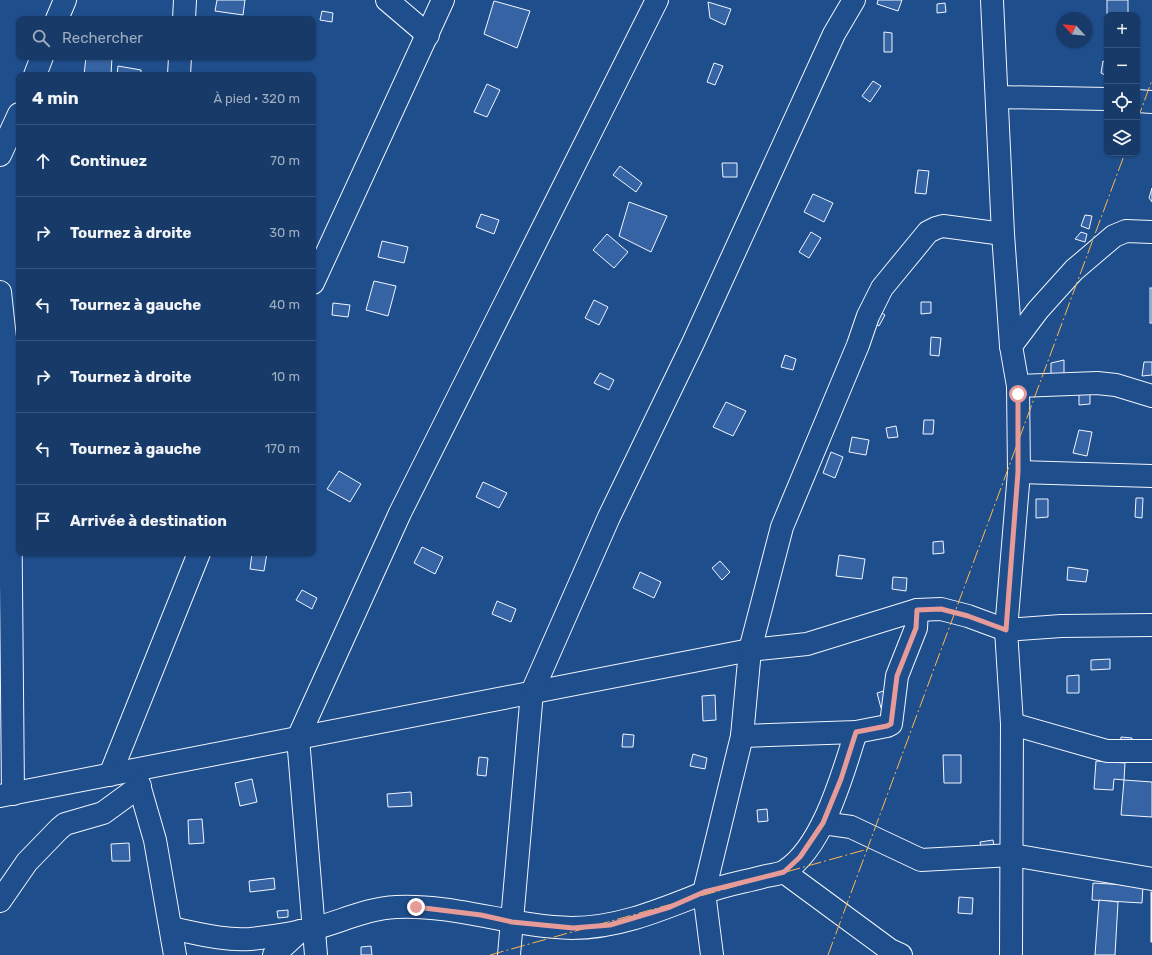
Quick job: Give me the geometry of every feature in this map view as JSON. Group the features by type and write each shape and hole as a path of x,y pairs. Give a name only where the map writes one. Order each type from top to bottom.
{"street":[{"path":"58,16 65,0"},
{"path":"184,16 185,0"},
{"path":"386,0 428,35"},
{"path":"316,277 443,0"},
{"path":"316,955 307,930 298,738 400,513 657,0"},
{"path":"509,955 532,692 609,517 693,343 834,34 854,0"},
{"path":"992,0 1003,234 1011,346 1018,386 1018,472 1006,630 1012,724 1011,955"},
{"path":"37,72 41,60"},
{"path":"179,72 180,60"},
{"path":"997,97 1104,99"},
{"path":"1140,101 1152,102"},
{"path":"0,155 16,120"},
{"path":"712,955 704,892 725,812 742,736 750,650 782,527 858,345 868,316 882,288 928,232 936,228 943,226 1003,234"},
{"path":"1011,346 1038,310 1074,270 1114,236 1126,231 1152,232"},
{"path":"0,292 9,375 6,795 110,775 138,778 298,738 750,650 807,644 917,610 941,609 968,616 1006,630 1061,626 1152,625"},
{"path":"1018,386 1098,383 1116,386 1152,396"},
{"path":"1018,472 1152,476"},
{"path":"110,775 198,556"},
{"path":"742,736 856,732 891,724 897,676 916,628 917,610"},
{"path":"1012,724 1107,751 1152,751"},
{"path":"171,928 214,936 248,939 307,930 374,910 394,906 481,915 512,922 573,928 610,925 670,907 704,892 784,872 800,857 823,823 841,779 856,732"},
{"path":"0,901 26,862 58,829 65,824 103,813 138,778"},
{"path":"138,778 155,840 175,955"},
{"path":"823,823 851,827 921,860 1012,855 1152,879"},
{"path":"784,872 893,953"},
{"path":"274,955 307,930"}],"building":[{"path":"217,0 245,0 243,15 215,11"},
{"path":"878,0 902,0 898,11 877,4"},
{"path":"1107,0 1128,0 1128,12 1107,12"},
{"path":"494,1 530,11 517,48 484,34"},
{"path":"708,2 731,9 725,25 710,18"},
{"path":"945,3 946,12 937,13 937,4"},
{"path":"322,11 333,13 332,22 320,20"},
{"path":"884,32 892,33 892,52 884,52"},
{"path":"86,60 112,60 111,72 84,72"},
{"path":"1103,61 1104,74 1101,73"},
{"path":"714,63 723,66 715,85 707,82"},
{"path":"118,66 141,70 141,72 117,72"},
{"path":"873,81 881,86 870,102 862,96"},
{"path":"487,84 500,90 487,117 474,112"},
{"path":"722,163 737,163 737,177 723,177"},
{"path":"620,166 642,183 636,192 613,175"},
{"path":"918,170 929,171 926,194 915,193"},
{"path":"1152,188 1152,202 1149,198"},
{"path":"813,194 833,203 824,222 804,212"},
{"path":"629,202 667,216 651,252 619,236"},
{"path":"481,214 499,220 494,234 476,227"},
{"path":"1085,215 1092,216 1089,229 1081,226"},
{"path":"811,232 821,238 809,258 799,252"},
{"path":"1081,232 1087,234 1085,242 1075,239"},
{"path":"607,234 628,252 614,268 593,250"},
{"path":"382,241 408,247 404,263 378,257"},
{"path":"374,281 396,286 388,316 366,310"},
{"path":"1150,288 1152,288 1152,323 1150,323"},
{"path":"594,300 608,307 599,325 585,318"},
{"path":"921,302 931,302 931,313 921,314"},
{"path":"333,303 350,305 348,317 332,315"},
{"path":"875,309 885,315 879,326 869,321"},
{"path":"931,337 941,338 939,356 930,355"},
{"path":"785,355 796,359 793,370 781,367"},
{"path":"1064,360 1064,376 1051,375 1051,363"},
{"path":"1144,362 1152,362 1152,375 1142,376"},
{"path":"600,373 614,380 609,390 594,383"},
{"path":"1079,387 1090,388 1090,404 1079,405"},
{"path":"726,402 746,411 733,436 713,427"},
{"path":"924,420 934,420 933,434 923,434"},
{"path":"896,426 898,437 888,438 886,428"},
{"path":"1079,430 1092,432 1087,456 1073,453"},
{"path":"852,437 869,440 866,455 849,452"},
{"path":"831,452 843,457 835,478 823,473"},
{"path":"339,471 361,484 350,502 327,489"},
{"path":"483,482 507,493 499,508 476,497"},
{"path":"1136,498 1143,498 1142,518 1135,517"},
{"path":"1036,499 1048,499 1048,517 1036,518"},
{"path":"943,541 944,553 933,554 933,542"},
{"path":"422,547 443,557 435,574 414,563"},
{"path":"839,555 865,559 862,579 836,576"},
{"path":"252,556 266,556 264,571 250,569"},
{"path":"720,561 730,572 722,580 712,568"},
{"path":"1068,567 1088,570 1086,582 1067,580"},
{"path":"640,572 661,582 654,598 633,588"},
{"path":"893,577 907,578 906,591 892,589"},
{"path":"302,590 317,598 312,609 296,600"},
{"path":"497,601 516,609 511,622 492,614"},
{"path":"1110,659 1110,669 1091,670 1091,660"},
{"path":"1079,675 1079,693 1067,693 1067,676"},
{"path":"887,690 891,705 881,708 877,693"},
{"path":"715,695 716,720 703,721 702,696"},
{"path":"623,734 634,735 633,747 622,747"},
{"path":"1121,737 1132,738 1131,747 1120,747"},
{"path":"693,754 707,758 705,769 690,766"},
{"path":"943,755 961,755 961,783 944,783"},
{"path":"479,757 488,758 486,776 477,775"},
{"path":"1096,761 1125,763 1124,780 1114,779 1113,790 1094,789"},
{"path":"252,779 257,802 240,806 235,783"},
{"path":"1124,780 1152,782 1152,817 1121,815"},
{"path":"411,792 412,806 388,807 387,794"},
{"path":"767,809 768,821 758,822 757,810"},
{"path":"202,819 204,843 189,844 188,820"},
{"path":"993,840 995,852 982,853 980,842"},
{"path":"129,843 130,861 112,861 111,844"},
{"path":"274,878 275,889 250,892 249,881"},
{"path":"1093,883 1143,886 1142,903 1092,900"},
{"path":"1152,892 1152,942 1151,942"},
{"path":"959,897 973,898 972,914 958,913"},
{"path":"1099,900 1118,902 1115,955 1095,955"},
{"path":"288,910 288,917 278,918 277,911"},
{"path":"371,946 372,955 361,955 361,947"}],"power":[{"path":"1137,120 1152,80"},
{"path":"828,955 1124,156"},
{"path":"490,955 868,849"}],"route":[{"path":"416,907 481,915 512,922 573,928 610,925 670,907 704,892 784,872 800,857 823,823 841,779 856,732 891,724 897,676 913,640 916,628 917,610 941,609 968,616 1006,630 1018,472 1018,394"}]}
